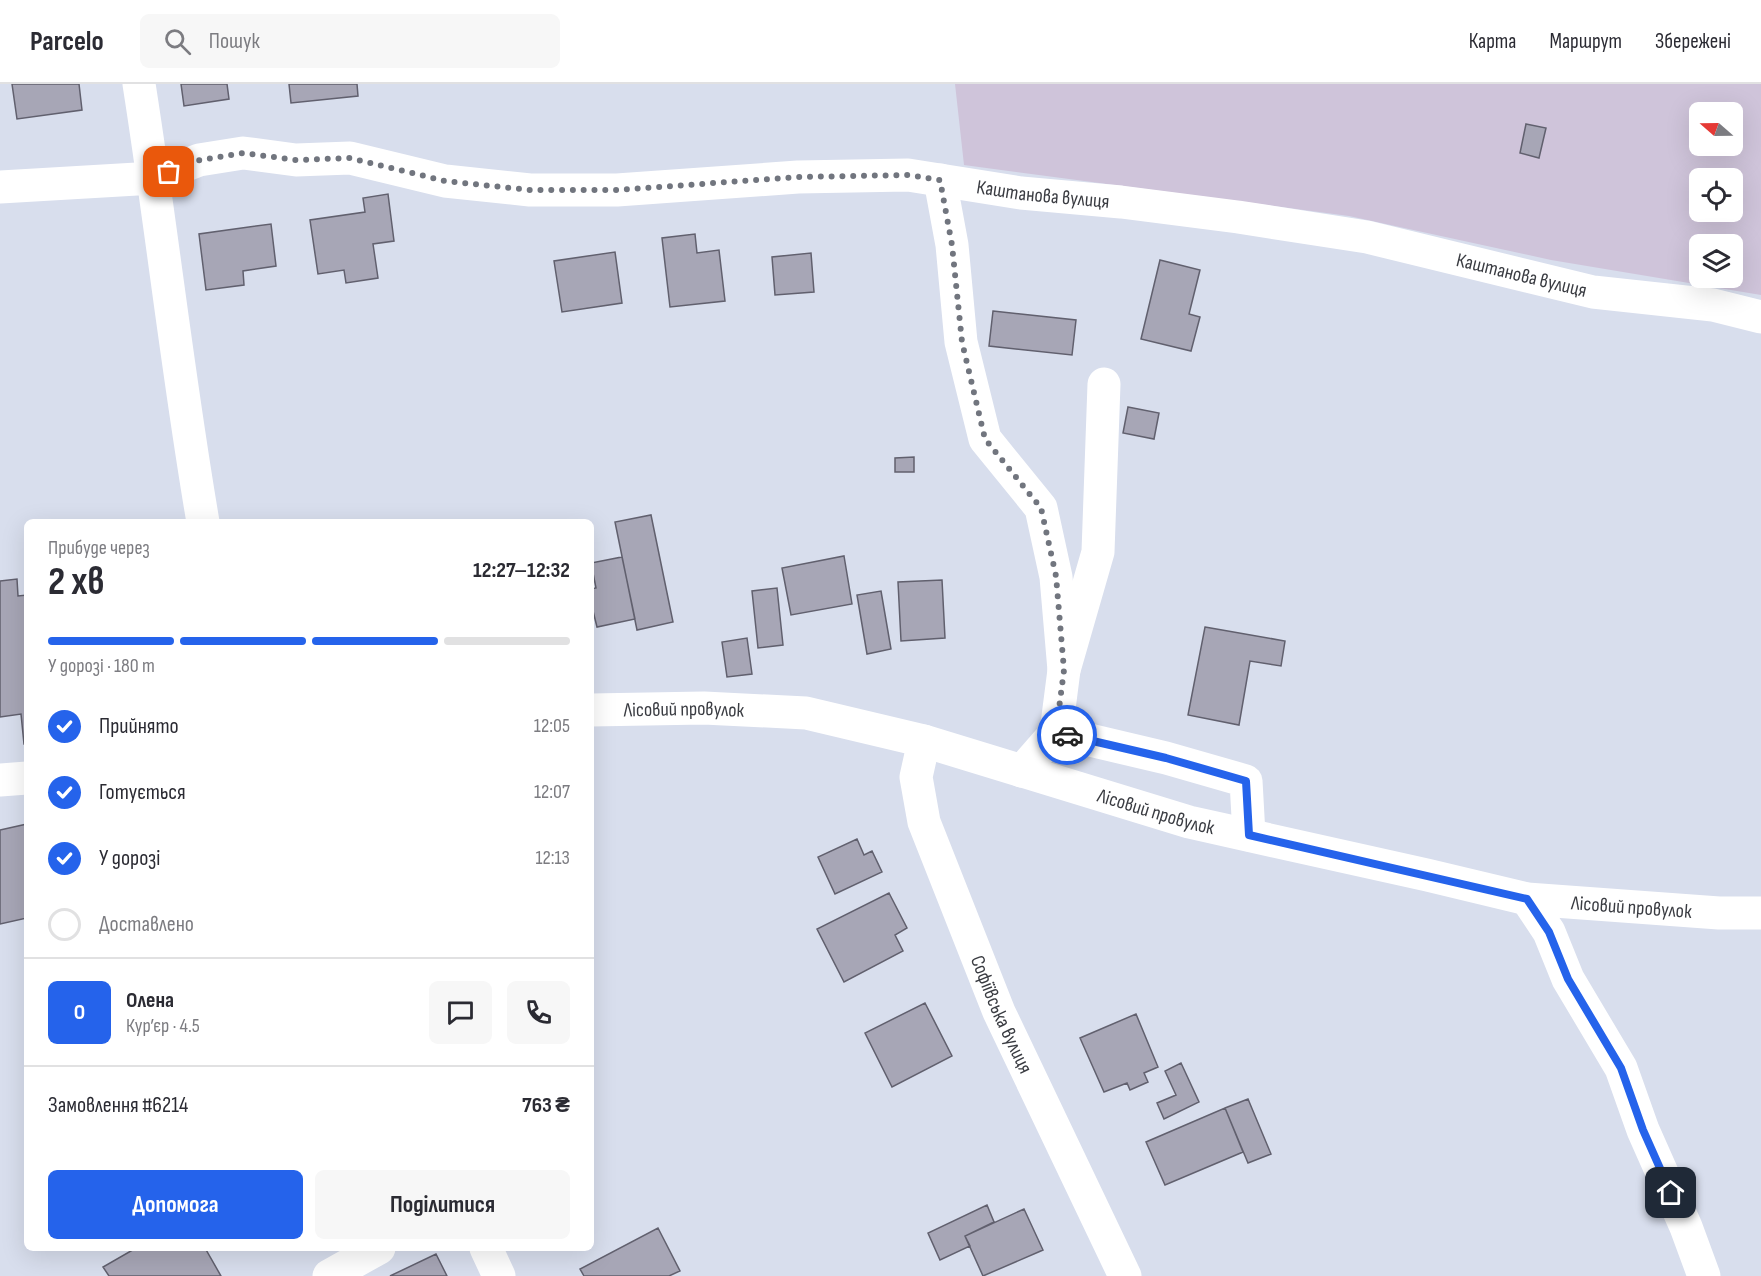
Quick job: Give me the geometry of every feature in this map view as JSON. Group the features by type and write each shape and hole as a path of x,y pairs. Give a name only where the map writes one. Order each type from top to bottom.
{"street":[{"path":"139,84 154,178 188,436 202,519"},
{"name":"Каштанова вулиця","path":"0,187 154,178 200,160 243,153 296,160 350,158 445,181 530,190 617,190 831,177 908,175 1021,193 1121,202 1366,237 1593,292 1713,305 1761,317"},
{"path":"940,180 952,245 962,342 985,439 1041,508 1056,576 1064,670"},
{"path":"1022,771 1056,732 1064,670 1098,552 1104,384"},
{"name":"Лісовий провулок","path":"594,710 704,708 806,713 924,741 1190,822 1527,899 1719,913 1761,913"},
{"path":"1056,732 1166,758 1246,781 1249,835"},
{"name":"Софіївська вулиця","path":"924,741 916,777 924,822 999,1012 1125,1276"},
{"path":"0,780 24,778"},
{"path":"1719,913 1761,889"},
{"path":"1527,899 1549,932 1568,979 1621,1068 1643,1130 1686,1227 1704,1276"},
{"path":"329,1276 374,1251"},
{"path":"487,1251 499,1276"}],"shaded area":[{"path":"955,84 1761,84 1761,295 1719,288 1743,288 1743,234 1689,234 1689,283 1551,260 1349,216 964,165"}],"building":[{"path":"12,84 79,84 82,110 17,119"},
{"path":"181,84 227,84 229,99 184,106"},
{"path":"289,84 357,84 358,96 291,103"},
{"path":"1526,124 1546,128 1539,158 1520,153"},
{"path":"388,194 394,241 373,244 378,278 346,283 344,270 318,274 310,220 365,212 363,198"},
{"path":"271,224 276,266 243,271 244,285 206,290 199,234"},
{"path":"695,234 697,253 719,250 725,301 670,307 662,238"},
{"path":"615,252 622,303 562,312 554,261"},
{"path":"811,253 814,292 775,295 772,257"},
{"path":"1160,260 1200,270 1189,314 1200,317 1191,351 1141,339"},
{"path":"993,311 1076,320 1072,355 989,346"},
{"path":"1128,407 1159,413 1154,439 1123,433"},
{"path":"914,457 914,472 895,472 895,458"},
{"path":"651,515 673,622 637,630 615,522"},
{"path":"844,556 852,604 791,615 782,568"},
{"path":"622,557 635,619 597,627 594,615 594,588 596,588 594,562"},
{"path":"17,579 18,596 24,595 24,744 21,714 0,717 0,581"},
{"path":"942,580 945,638 901,641 898,582"},
{"path":"777,588 783,645 758,648 752,591"},
{"path":"881,591 891,649 867,654 857,595"},
{"path":"1205,627 1285,641 1281,666 1250,661 1239,725 1188,715"},
{"path":"747,638 752,674 727,677 722,642"},
{"path":"24,825 24,919 0,924 0,830"},
{"path":"857,839 864,855 872,851 882,872 835,894 818,857"},
{"path":"889,893 907,928 895,935 903,951 844,982 817,929"},
{"path":"925,1003 952,1056 892,1087 865,1033"},
{"path":"1136,1014 1158,1067 1144,1073 1148,1082 1130,1090 1127,1083 1104,1092 1080,1038"},
{"path":"1181,1063 1199,1102 1164,1119 1157,1103 1176,1095 1165,1071"},
{"path":"1248,1099 1271,1154 1248,1163 1225,1108"},
{"path":"1225,1108 1243,1152 1165,1185 1146,1142"},
{"path":"987,1205 994,1222 965,1236 970,1246 940,1260 928,1233"},
{"path":"1024,1209 1043,1250 983,1276 965,1236"},
{"path":"658,1228 680,1271 669,1276 584,1276 580,1269"},
{"path":"131,1251 207,1251 221,1276 109,1276 103,1267"},
{"path":"436,1254 447,1276 390,1276"}],"way so far":[{"path":"169,172 200,160 243,153 296,160 350,158 445,181 530,190 617,190 798,177 908,175 940,180 952,245 962,342 985,439 1041,508 1056,576 1064,670 1056,732 1067,735"}],"route":[{"path":"1067,735 1166,758 1246,781 1249,835 1527,899 1549,932 1568,979 1621,1068 1643,1130 1671,1193"}]}
